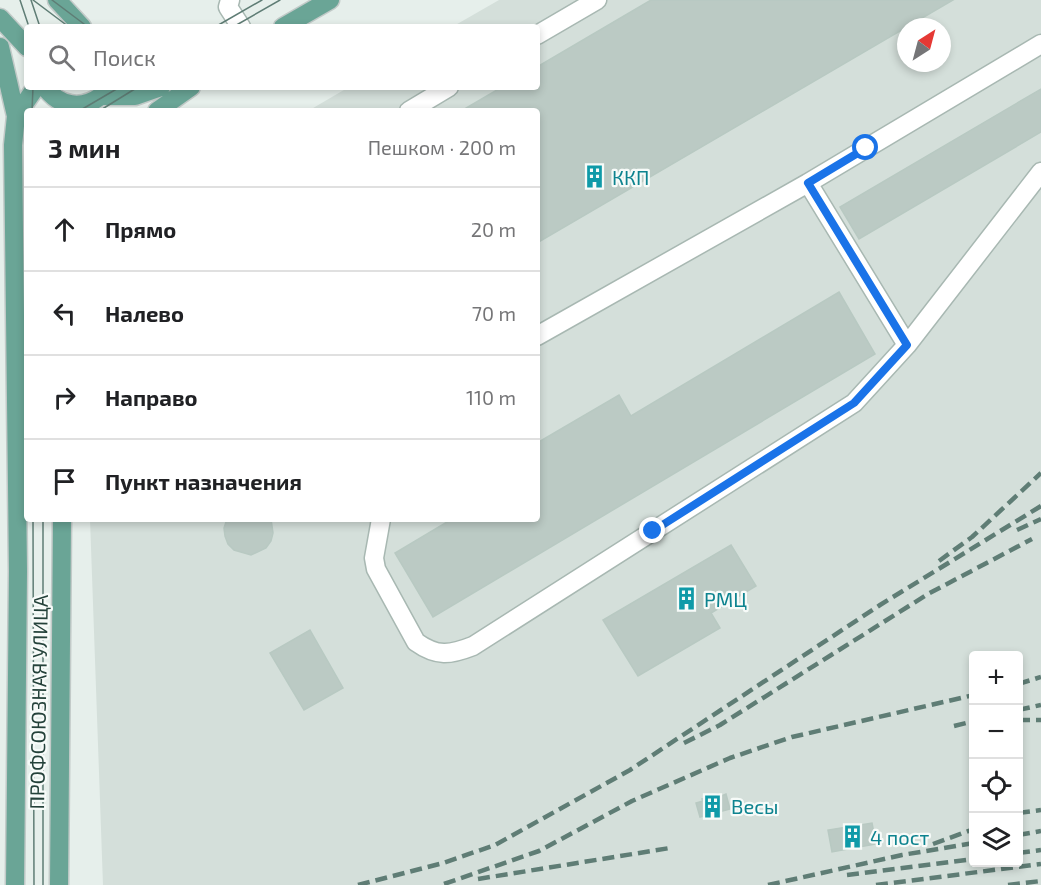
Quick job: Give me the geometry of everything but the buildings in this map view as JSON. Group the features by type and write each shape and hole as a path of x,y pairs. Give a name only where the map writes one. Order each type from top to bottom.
{"main road":[{"path":"57,0 79,24"},
{"path":"288,24 330,0"},
{"path":"0,18 24,44"},
{"name":"ПРОФСОЮЗНАЯ УЛИЦА","path":"0,47 15,116 13,237 18,571 15,885"},
{"path":"15,116 34,90"},
{"path":"48,90 55,98 70,104 87,104 99,98 135,96 152,90"},
{"path":"161,108 187,90"},
{"name":"ПРОФСОЮЗНАЯ УЛИЦА","path":"59,885 62,522"}],"lane":[{"path":"230,0 228,7 239,24"},
{"path":"540,33 597,0"},
{"path":"540,334 808,183 1041,44"},
{"path":"414,108 444,90"},
{"path":"380,522 374,558 376,569 416,642 427,650 442,654 459,651 483,639 854,403 907,345 1041,172"},
{"path":"808,183 907,345"}],"shaded area":[{"path":"499,0 1041,0 1041,885 103,885 90,522 540,522 540,108 313,108 344,90 540,90 540,24 457,24"}],"tram line":[{"path":"20,0 28,24"},
{"path":"31,0 39,24"},
{"path":"33,0 65,24"},
{"path":"52,0 84,24"},
{"path":"220,24 262,0"},
{"path":"238,24 280,0"},
{"path":"32,108 33,90"},
{"path":"84,108 115,90"},
{"path":"104,108 133,90"},
{"path":"33,522 34,885"},
{"path":"43,522 43,885"}],"railway":[{"path":"939,561 972,537 1041,473"},
{"path":"358,885 443,863 495,845 630,770 880,605 1041,506"},
{"path":"1017,530 1041,519"},
{"path":"684,743 720,725 928,594 1032,539"},
{"path":"1023,682 1041,677"},
{"path":"444,884 539,851 632,801 730,758 792,737 969,696"},
{"path":"1023,709 1041,705"},
{"path":"1023,720 1041,720"},
{"path":"954,726 969,722"},
{"path":"1023,812 1041,810"},
{"path":"933,844 969,831"},
{"path":"1023,834 1041,831"},
{"path":"768,885 902,855 969,844"},
{"path":"478,879 670,848"},
{"path":"1023,852 1041,850"},
{"path":"847,875 969,860"},
{"path":"876,885 1041,864"},
{"path":"1008,885 1041,881"}],"place":[{"name":"ККП","path":"594,177"},
{"name":"РМЦ","path":"686,599"},
{"name":"Весы","path":"713,806"},
{"name":"4 пост","path":"852,837"}],"route":[{"path":"653,531 854,403 907,345 808,183 866,148"}]}
